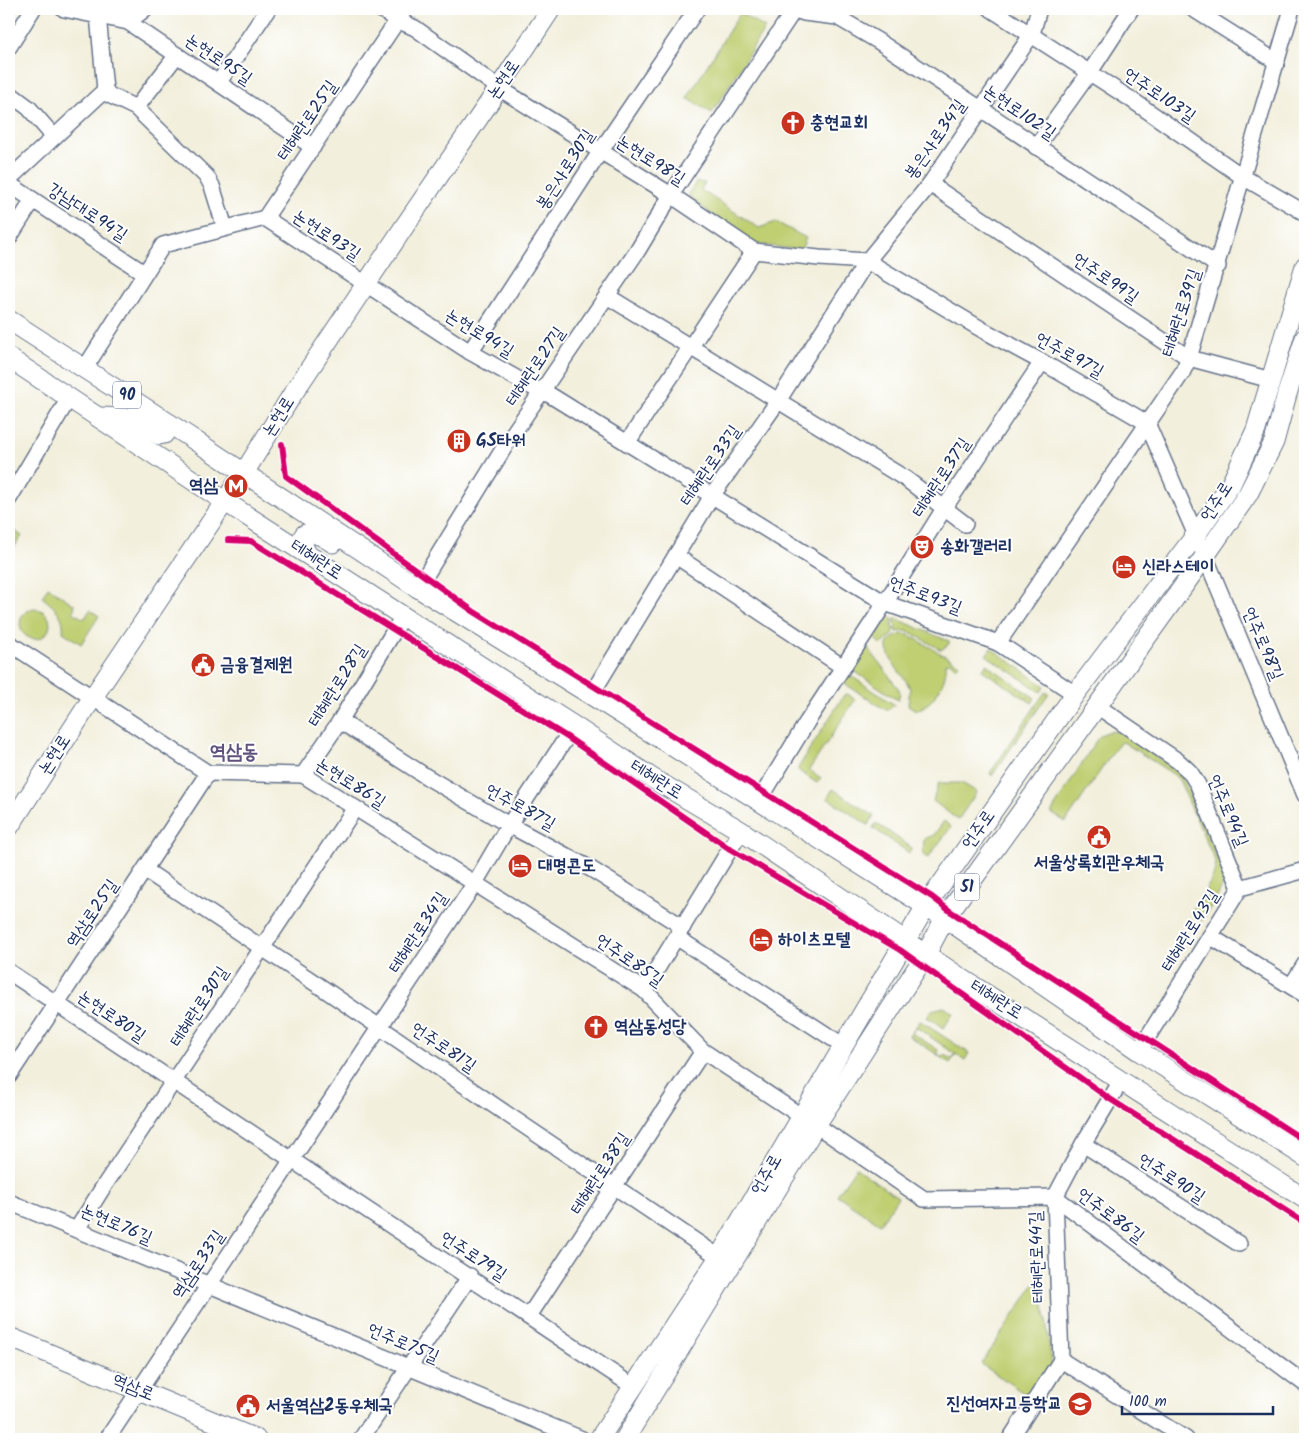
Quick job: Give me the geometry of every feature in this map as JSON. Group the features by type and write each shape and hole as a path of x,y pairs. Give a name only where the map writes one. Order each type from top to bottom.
{"main road":[{"name":"논현로","path":"9,827 93,697 244,472 292,395 551,9"},
{"name":"언주로","path":"626,1439 809,1120 844,1046 926,906 1075,694 1195,536 1231,484 1256,430 1305,266"},
{"name":"테헤란로","path":"9,320 244,472 418,588 592,695 945,918 1139,1051 1303,1150"},
{"name":"언주로","path":"599,1439 809,1120 926,954 945,918 1248,494 1274,442 1305,338"},
{"name":"테헤란로","path":"9,358 224,501 652,778 740,831 905,941 1305,1199"},
{"path":"98,417 128,418 160,435 164,434 170,424"},
{"path":"307,554 302,540 304,535 312,533 323,536 369,563 379,562"},
{"name":"역삼로","path":"9,1337 256,1439"}],"street":[{"path":"9,47 33,9"},
{"name":"논현로95길","path":"64,9 128,22 313,147"},
{"path":"128,22 145,9"},
{"path":"219,82 268,9"},
{"name":"논현로98길","path":"380,9 401,14 415,28 499,88 671,195 754,251 867,261"},
{"name":"봉은사로30길","path":"470,352 696,9"},
{"name":"논현로102길","path":"793,9 837,17 878,41 1218,266"},
{"name":"테헤란로27길","path":"418,588 510,438 638,250 671,195 793,9"},
{"name":"언주로103길","path":"991,9 1090,72 1243,177 1305,213"},
{"name":"봉은사로34길","path":"867,261 930,184 1032,34 1039,9"},
{"path":"1036,147 1090,72 1131,9"},
{"path":"1193,9 1277,62"},
{"path":"1294,9 1305,17"},
{"name":"테헤란로39길","path":"998,644 1146,423 1182,373 1189,358 1294,9"},
{"name":"테헤란로25길","path":"265,218 401,14"},
{"path":"98,15 105,90 136,108 207,177 212,186 225,228"},
{"path":"136,108 177,55"},
{"path":"9,179 105,90"},
{"path":"9,93 29,108 54,137"},
{"name":"강남대로94길","path":"9,184 144,273"},
{"name":"언주로99길","path":"930,184 1189,358 1271,380"},
{"path":"9,238 33,200"},
{"path":"85,368 163,245 265,218"},
{"name":"논현로93길","path":"265,218 366,284"},
{"path":"627,443 754,251"},
{"name":"언주로97길","path":"867,261 980,329 1042,362 1146,423"},
{"name":"테헤란로33길","path":"592,695 712,496 778,401 867,261"},
{"name":"논현로94길","path":"366,284 470,352 541,392 550,395 712,496"},
{"path":"607,296 906,479 965,524"},
{"name":"테헤란로37길","path":"759,801 807,722 945,507 1042,362"},
{"path":"9,499 15,476 69,398"},
{"path":"1146,423 1195,536"},
{"name":"언주로93길","path":"712,496 885,603 998,644 1075,694"},
{"name":"언주로98길","path":"1195,536 1305,796"},
{"path":"676,556 843,667"},
{"name":"테헤란로28길","path":"302,775 340,721 403,616"},
{"path":"9,643 208,773"},
{"name":"언주로94길","path":"1097,706 1178,761 1190,772 1198,786 1240,888"},
{"name":"언주로87길","path":"340,721 509,825 592,869 679,932 844,1046"},
{"name":"테헤란로34길","path":"292,1160 475,883 509,825 574,726"},
{"name":"논현로86길","path":"208,773 302,775 475,883"},
{"name":"역삼로25길","path":"9,1076 208,773"},
{"name":"테헤란로30길","path":"77,1229 355,808"},
{"path":"644,990 740,831"},
{"name":"언주로81길","path":"145,870 262,947 719,1257"},
{"name":"테헤란로43길","path":"1139,1051 1240,888 1305,870"},
{"name":"언주로85길","path":"475,883 644,990 703,1051 809,1120"},
{"path":"1210,936 1305,995"},
{"path":"1291,986 1305,964"},
{"name":"논현로80길","path":"9,972 292,1160"},
{"name":"테헤란로38길","path":"529,1316 703,1051"},
{"name":"테헤란로44길","path":"1061,1360 1054,1197 1121,1081"},
{"name":"언주로86길","path":"809,1120 924,1199 1054,1197 1305,1384"},
{"name":"언주로90길","path":"1083,1144 1239,1244"},
{"name":"언주로79길","path":"292,1160 470,1276 634,1387"},
{"name":"역삼로33길","path":"107,1439 292,1160"},
{"name":"논현로76길","path":"9,1202 209,1284"},
{"path":"361,1439 408,1366 470,1276"},
{"name":"언주로75길","path":"209,1284 582,1439"},
{"path":"1010,1439 1061,1360 1186,1439"}],"green space":[{"path":"740,13 765,28 712,113 687,98"},
{"path":"696,182 705,183 701,190 759,228 776,222 806,238 801,250 753,244 691,199 688,194"},
{"path":"9,527 22,536 9,555"},
{"path":"48,587 75,605 73,612 82,618 85,618 90,610 99,616 81,644 63,632 60,616 42,597"},
{"path":"35,609 41,610 49,618 49,630 41,638 35,639 29,638 21,630 20,624 21,618 29,610"},
{"path":"891,617 893,619 893,635 881,645 875,636 888,618"},
{"path":"895,619 949,641 949,644 941,650 910,632 896,632"},
{"path":"902,634 909,635 959,664 956,667 950,662 946,663 945,677 938,691 928,703 916,710 908,705 910,689 888,652 888,642"},
{"path":"866,645 898,688 900,692 898,700 851,669"},
{"path":"991,648 1045,686 1041,692 986,655"},
{"path":"986,664 1035,698 1032,703 982,670"},
{"path":"848,674 895,705 886,710 842,682"},
{"path":"1045,692 1049,693 992,776 990,773"},
{"path":"848,694 855,700 809,770 821,778 817,783 799,771 798,768 844,695"},
{"path":"1111,731 1119,732 1182,776 1224,871 1223,885 1202,920 1191,913 1213,876 1216,863 1179,780 1173,774 1123,742 1119,743 1066,822 1051,813 1097,739 1102,734"},
{"path":"939,783 962,783 977,792 958,820 933,801"},
{"path":"833,789 874,816 868,825 827,798"},
{"path":"944,821 951,827 928,858 923,853 924,839 934,835"},
{"path":"876,823 912,848 909,853 873,828"},
{"path":"944,1007 953,1013 944,1028 927,1017 932,1010"},
{"path":"920,1021 969,1053 965,1060 956,1054 950,1063 909,1036","holes":["916,1027 955,1054 952,1059 945,1055 941,1057 938,1054 938,1050 912,1033"]},
{"path":"856,1168 898,1197 880,1224 837,1195"},
{"path":"1040,1276 1052,1365 1031,1398 981,1364"}],"cycle path":[{"path":"282,444 286,476 473,611 932,897 950,911 1305,1141"},
{"path":"228,540 251,541 567,737 730,849 900,950 1110,1099 1305,1223"}],"place":[{"name":"충현교회","path":"793,123"},
{"name":"GS타워","path":"459,441"},
{"name":"역삼","path":"236,486"},
{"name":"송화갤러리","path":"922,547"},
{"name":"신라스테이","path":"1124,567"},
{"name":"금융결제원","path":"203,665"},
{"name":"서울상록회관우체국","path":"1099,837"},
{"name":"대명콘도","path":"520,866"},
{"name":"하이츠모텔","path":"761,940"},
{"name":"역삼동성당","path":"596,1027"},
{"name":"진선여자고등학교","path":"1080,1404"},
{"name":"서울역삼2동우체국","path":"248,1406"}],"district":[{"name":"역삼동","path":"234,753"}]}
